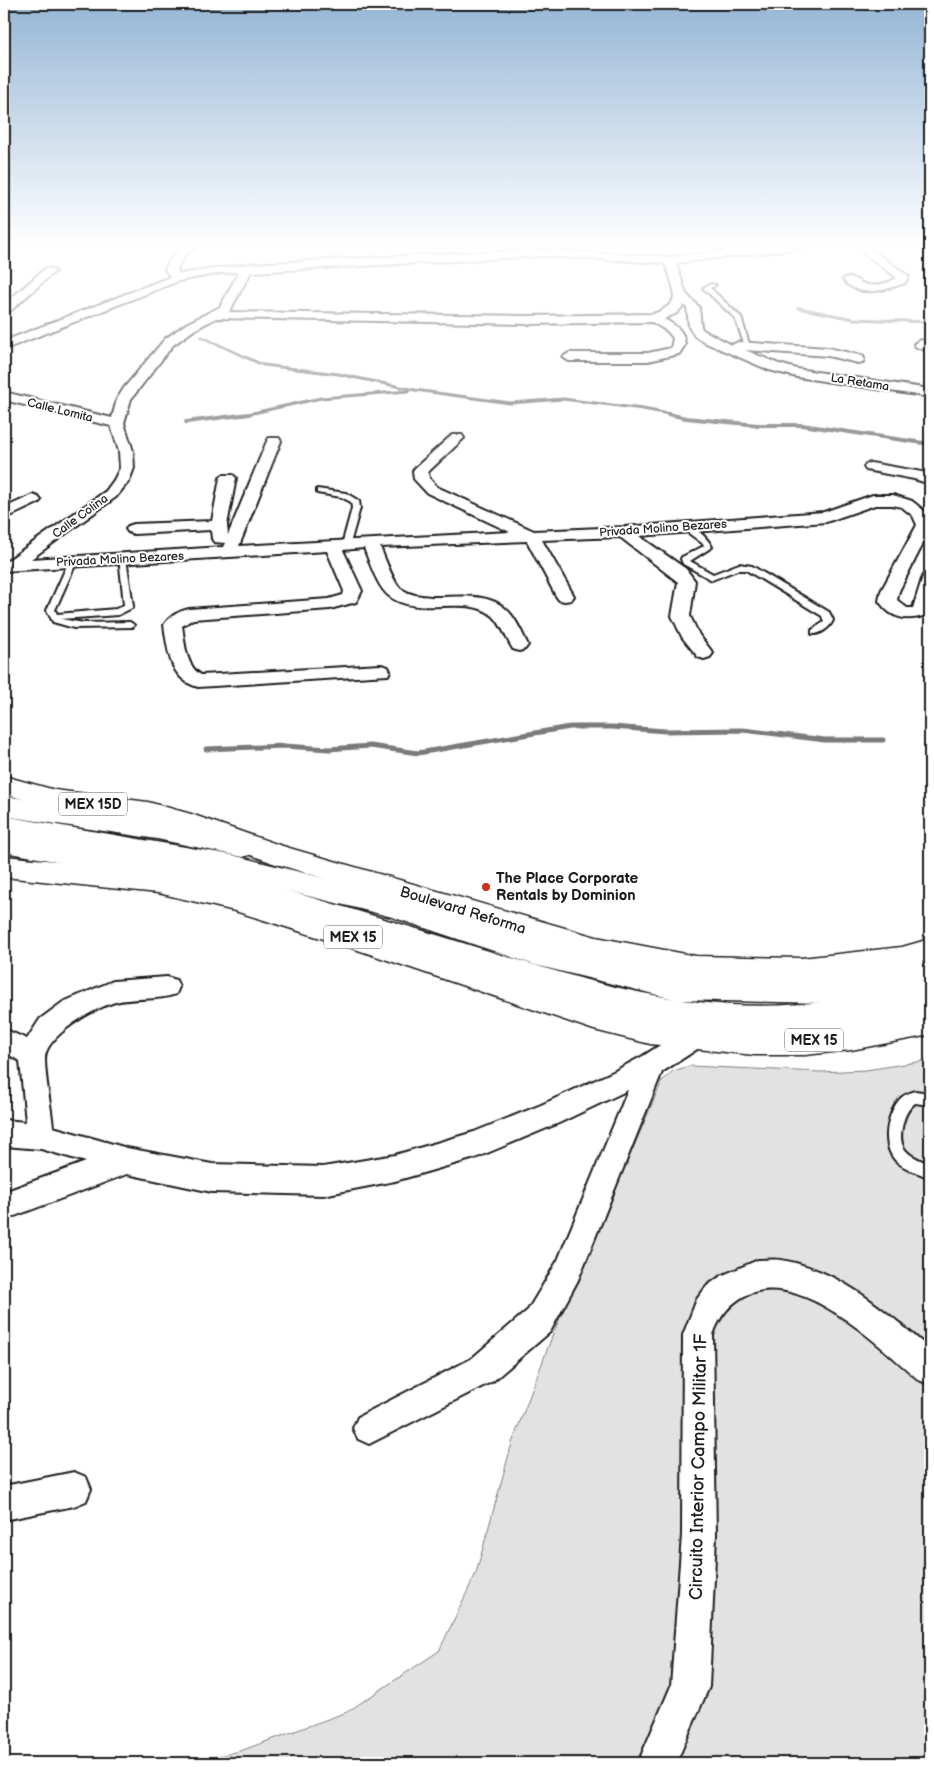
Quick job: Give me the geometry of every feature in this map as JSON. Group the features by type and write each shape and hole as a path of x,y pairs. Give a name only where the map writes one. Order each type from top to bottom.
{"main road":[{"name":"Boulevard Reforma","path":"4,785 55,799 148,812 182,821 279,855 596,950 696,968 801,970 902,959 930,951"},
{"path":"4,806 157,829 279,855"},
{"path":"4,826 232,866 392,906 535,953 678,987 826,990 906,982 930,975"},
{"path":"4,842 72,854 139,860 178,869 534,976 651,1008 702,1016 753,1019 801,1018 861,1010 930,996"},
{"name":"MEX 15","path":"4,866 116,876 158,882 234,900 349,935 594,1017 650,1030 754,1041 805,1041 851,1036 930,1022"}],"street":[{"path":"4,345 51,326"},
{"path":"117,424 124,399 130,388 169,342 191,326"},
{"path":"569,357 648,357 675,352 679,345 679,337 669,326"},
{"name":"La Retama","path":"695,326 698,333 774,367 797,373 930,393"},
{"path":"4,333 26,336"},
{"path":"720,344 828,352 858,359"},
{"name":"Calle Lomita","path":"4,396 117,424"},
{"name":"Calle Colina","path":"8,566 111,494 121,481 127,468 126,451 117,424"},
{"path":"456,438 420,471 422,479 432,490 532,536 565,596"},
{"path":"225,552 274,441"},
{"path":"872,467 917,475 930,480"},
{"path":"225,552 219,525 228,478"},
{"path":"4,514 33,500"},
{"name":"Privada Molino Bezares","path":"8,566 340,545 624,532 826,517 873,500 893,500 908,504 920,514 925,525 890,591 888,601 898,612 909,616 921,611 930,579"},
{"path":"134,529 219,525"},
{"path":"624,532 680,573 687,581 681,616 691,637 704,653"},
{"path":"370,544 393,590 403,597 417,602 473,602 486,604 498,610 519,645"},
{"path":"340,545 353,591 350,598 330,604 189,614 173,625 182,670 189,677 198,681 381,671"},
{"path":"41,1136 32,1054 49,1027 72,1010 114,992 167,987"},
{"path":"4,1133 41,1136 128,1161 212,1178 323,1181 395,1168 475,1145 550,1114 652,1064 696,1036"},
{"path":"4,1040 32,1054"},
{"path":"369,1428 482,1370 540,1321 568,1270 652,1064"},
{"path":"4,1206 128,1161"},
{"name":"Circuito Interior Campo Militar 1F","path":"658,1763 690,1687 699,1535 698,1336 707,1308 726,1288 758,1275 792,1276 835,1295 887,1333 930,1369"},
{"path":"4,1503 74,1489"}],"lane":[{"path":"741,326 748,346"},
{"path":"320,491 343,495 355,501 356,508 340,545"},
{"path":"686,527 706,542 708,547 686,560 686,562 712,577 719,576 736,566 748,568 826,614 829,620 828,623 815,632"},
{"path":"53,617 118,612 129,606 122,558"},
{"path":"73,561 51,610 53,617 59,622 74,624 130,626"},
{"path":"930,1099 921,1096 914,1098 898,1110 893,1137 897,1151 910,1163 930,1171"}],"shaded area":[{"path":"930,1060 930,1763 194,1763 243,1750 347,1712 439,1651 476,1573 512,1443 553,1334 662,1081 673,1071 690,1066 820,1072 866,1070"}],"waterway":[{"path":"202,337 263,365 338,374 415,390 510,403 563,399 643,409 674,415"},
{"path":"248,414 321,398 409,391"},
{"path":"186,422 248,414"},
{"path":"668,414 686,418 758,425 802,425 930,444"},
{"path":"206,749 284,746 329,749 370,746 418,753 570,727 612,727 665,731 743,730 825,740 883,740"}],"place":[{"name":"The Place Corporate Rentals by Dominion","path":"486,887"}]}
